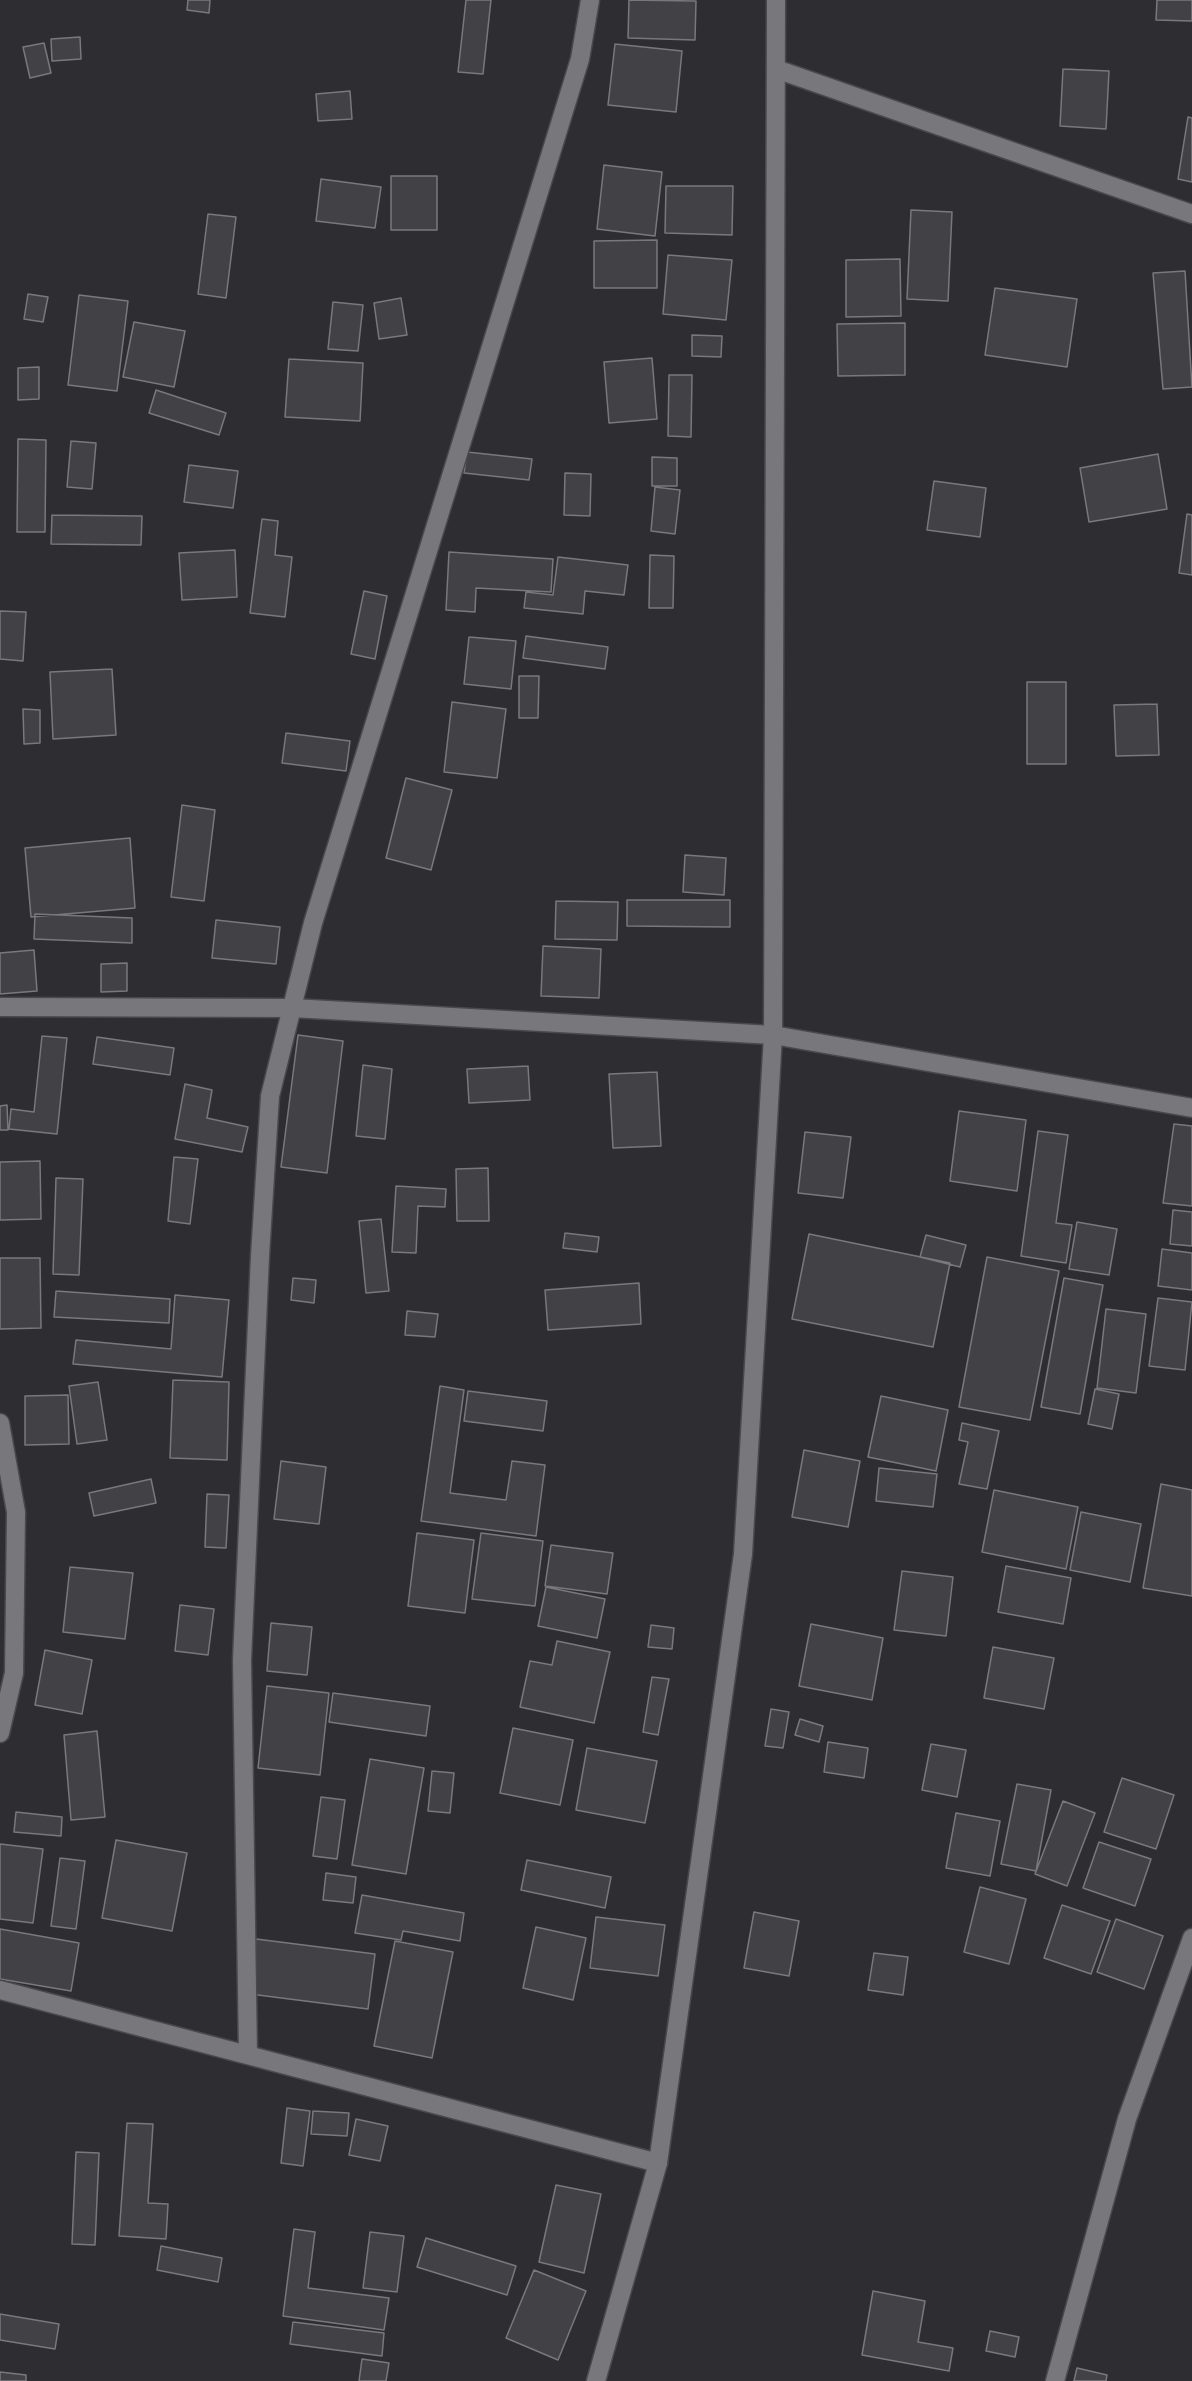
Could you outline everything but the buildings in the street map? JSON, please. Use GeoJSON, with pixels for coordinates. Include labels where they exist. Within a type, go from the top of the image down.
{"type":"FeatureCollection","features":[{"type":"Feature","properties":{"kind":"street"},"geometry":{"type":"LineString","coordinates":[[248,2055],[243,1648],[260,1256],[270,1096],[313,923],[580,59],[590,0]]}},
{"type":"Feature","properties":{"kind":"street"},"geometry":{"type":"LineString","coordinates":[[596,2381],[658,2163],[743,1554],[772,1035],[776,0]]}},
{"type":"Feature","properties":{"kind":"street"},"geometry":{"type":"LineString","coordinates":[[776,69],[1192,214]]}},
{"type":"Feature","properties":{"kind":"street"},"geometry":{"type":"LineString","coordinates":[[0,1007],[292,1008],[772,1035],[1192,1108]]}},
{"type":"Feature","properties":{"kind":"street"},"geometry":{"type":"LineString","coordinates":[[0,1423],[16,1512],[14,1674],[0,1733]]}},
{"type":"Feature","properties":{"kind":"street"},"geometry":{"type":"LineString","coordinates":[[1055,2381],[1127,2119],[1192,1938]]}},
{"type":"Feature","properties":{"kind":"street"},"geometry":{"type":"LineString","coordinates":[[0,1990],[658,2163]]}}]}
